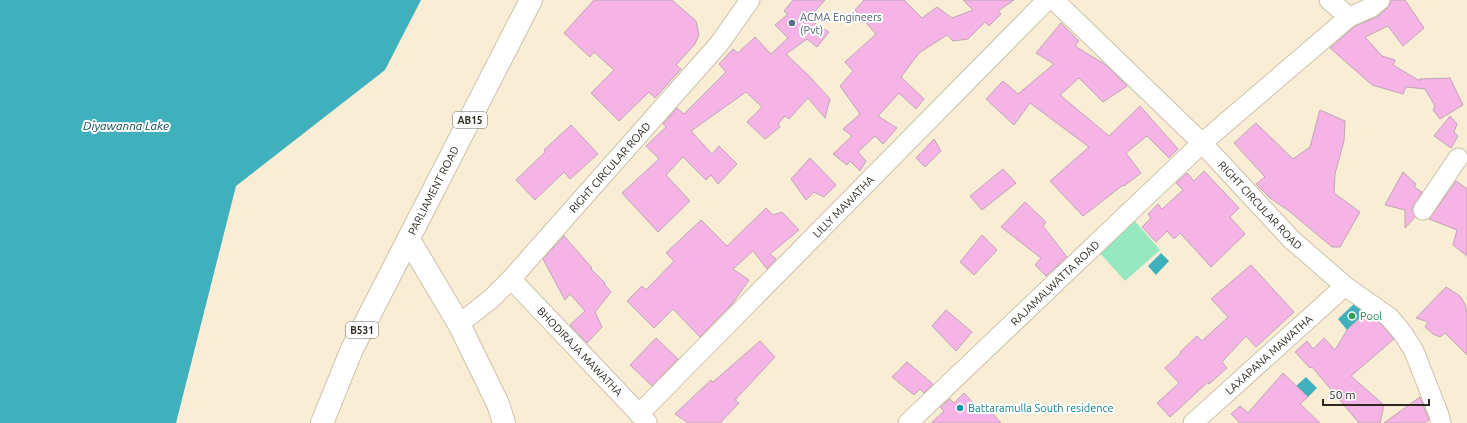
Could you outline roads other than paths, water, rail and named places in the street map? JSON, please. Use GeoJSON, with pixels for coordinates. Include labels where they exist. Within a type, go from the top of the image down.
{"type":"FeatureCollection","features":[{"type":"Feature","properties":{"kind":"main road","name":"PARLIAMENT ROAD"},"geometry":{"type":"LineString","coordinates":[[504,423],[498,404],[459,324],[409,240],[531,0]]}},
{"type":"Feature","properties":{"kind":"main road","name":"B531"},"geometry":{"type":"LineString","coordinates":[[322,423],[352,349],[409,240]]}},
{"type":"Feature","properties":{"kind":"street","name":"RIGHT CIRCULAR ROAD"},"geometry":{"type":"LineString","coordinates":[[459,324],[491,299],[511,279],[719,44],[750,0]]}},
{"type":"Feature","properties":{"kind":"street","name":"LILLY MAWATHA"},"geometry":{"type":"LineString","coordinates":[[644,419],[1047,0]]}},
{"type":"Feature","properties":{"kind":"street","name":"RIGHT CIRCULAR ROAD"},"geometry":{"type":"LineString","coordinates":[[1054,0],[1202,143],[1292,240],[1345,286],[1389,317],[1402,332],[1414,351],[1439,415],[1440,423]]}},
{"type":"Feature","properties":{"kind":"street"},"geometry":{"type":"LineString","coordinates":[[1329,0],[1349,17]]}},
{"type":"Feature","properties":{"kind":"street","name":"RAJAMALWATTA ROAD"},"geometry":{"type":"LineString","coordinates":[[908,423],[1202,143],[1349,17],[1370,8],[1380,0]]}},
{"type":"Feature","properties":{"kind":"street"},"geometry":{"type":"LineString","coordinates":[[1423,210],[1459,159]]}},
{"type":"Feature","properties":{"kind":"street","name":"BHODIRAJA MAWATHA"},"geometry":{"type":"LineString","coordinates":[[511,279],[644,419]]}},
{"type":"Feature","properties":{"kind":"street","name":"LAXAPANA MAWATHA"},"geometry":{"type":"LineString","coordinates":[[1193,423],[1345,286]]}},
{"type":"Feature","properties":{"kind":"water","name":"Diyawanna Lake"},"geometry":{"type":"Polygon","coordinates":[[[0,0],[421,0],[385,70],[236,186],[176,423],[0,423],[0,0]]]}},
{"type":"Feature","properties":{"kind":"water"},"geometry":{"type":"Polygon","coordinates":[[[1161,253],[1169,261],[1156,275],[1148,266],[1161,253]]]}},
{"type":"Feature","properties":{"kind":"water","name":"Pool"},"geometry":{"type":"Polygon","coordinates":[[[1356,302],[1365,313],[1347,330],[1338,319],[1356,302]]]}},
{"type":"Feature","properties":{"kind":"water"},"geometry":{"type":"Polygon","coordinates":[[[1306,377],[1317,388],[1308,397],[1296,386],[1306,377]]]}},
{"type":"Feature","properties":{"kind":"place","name":"ACMA Engineers (Pvt)"},"geometry":{"type":"Point","coordinates":[792,23]}},
{"type":"Feature","properties":{"kind":"place","name":"Pool"},"geometry":{"type":"Point","coordinates":[1352,316]}},
{"type":"Feature","properties":{"kind":"place","name":"Battaramulla South residence"},"geometry":{"type":"Point","coordinates":[960,408]}}]}
